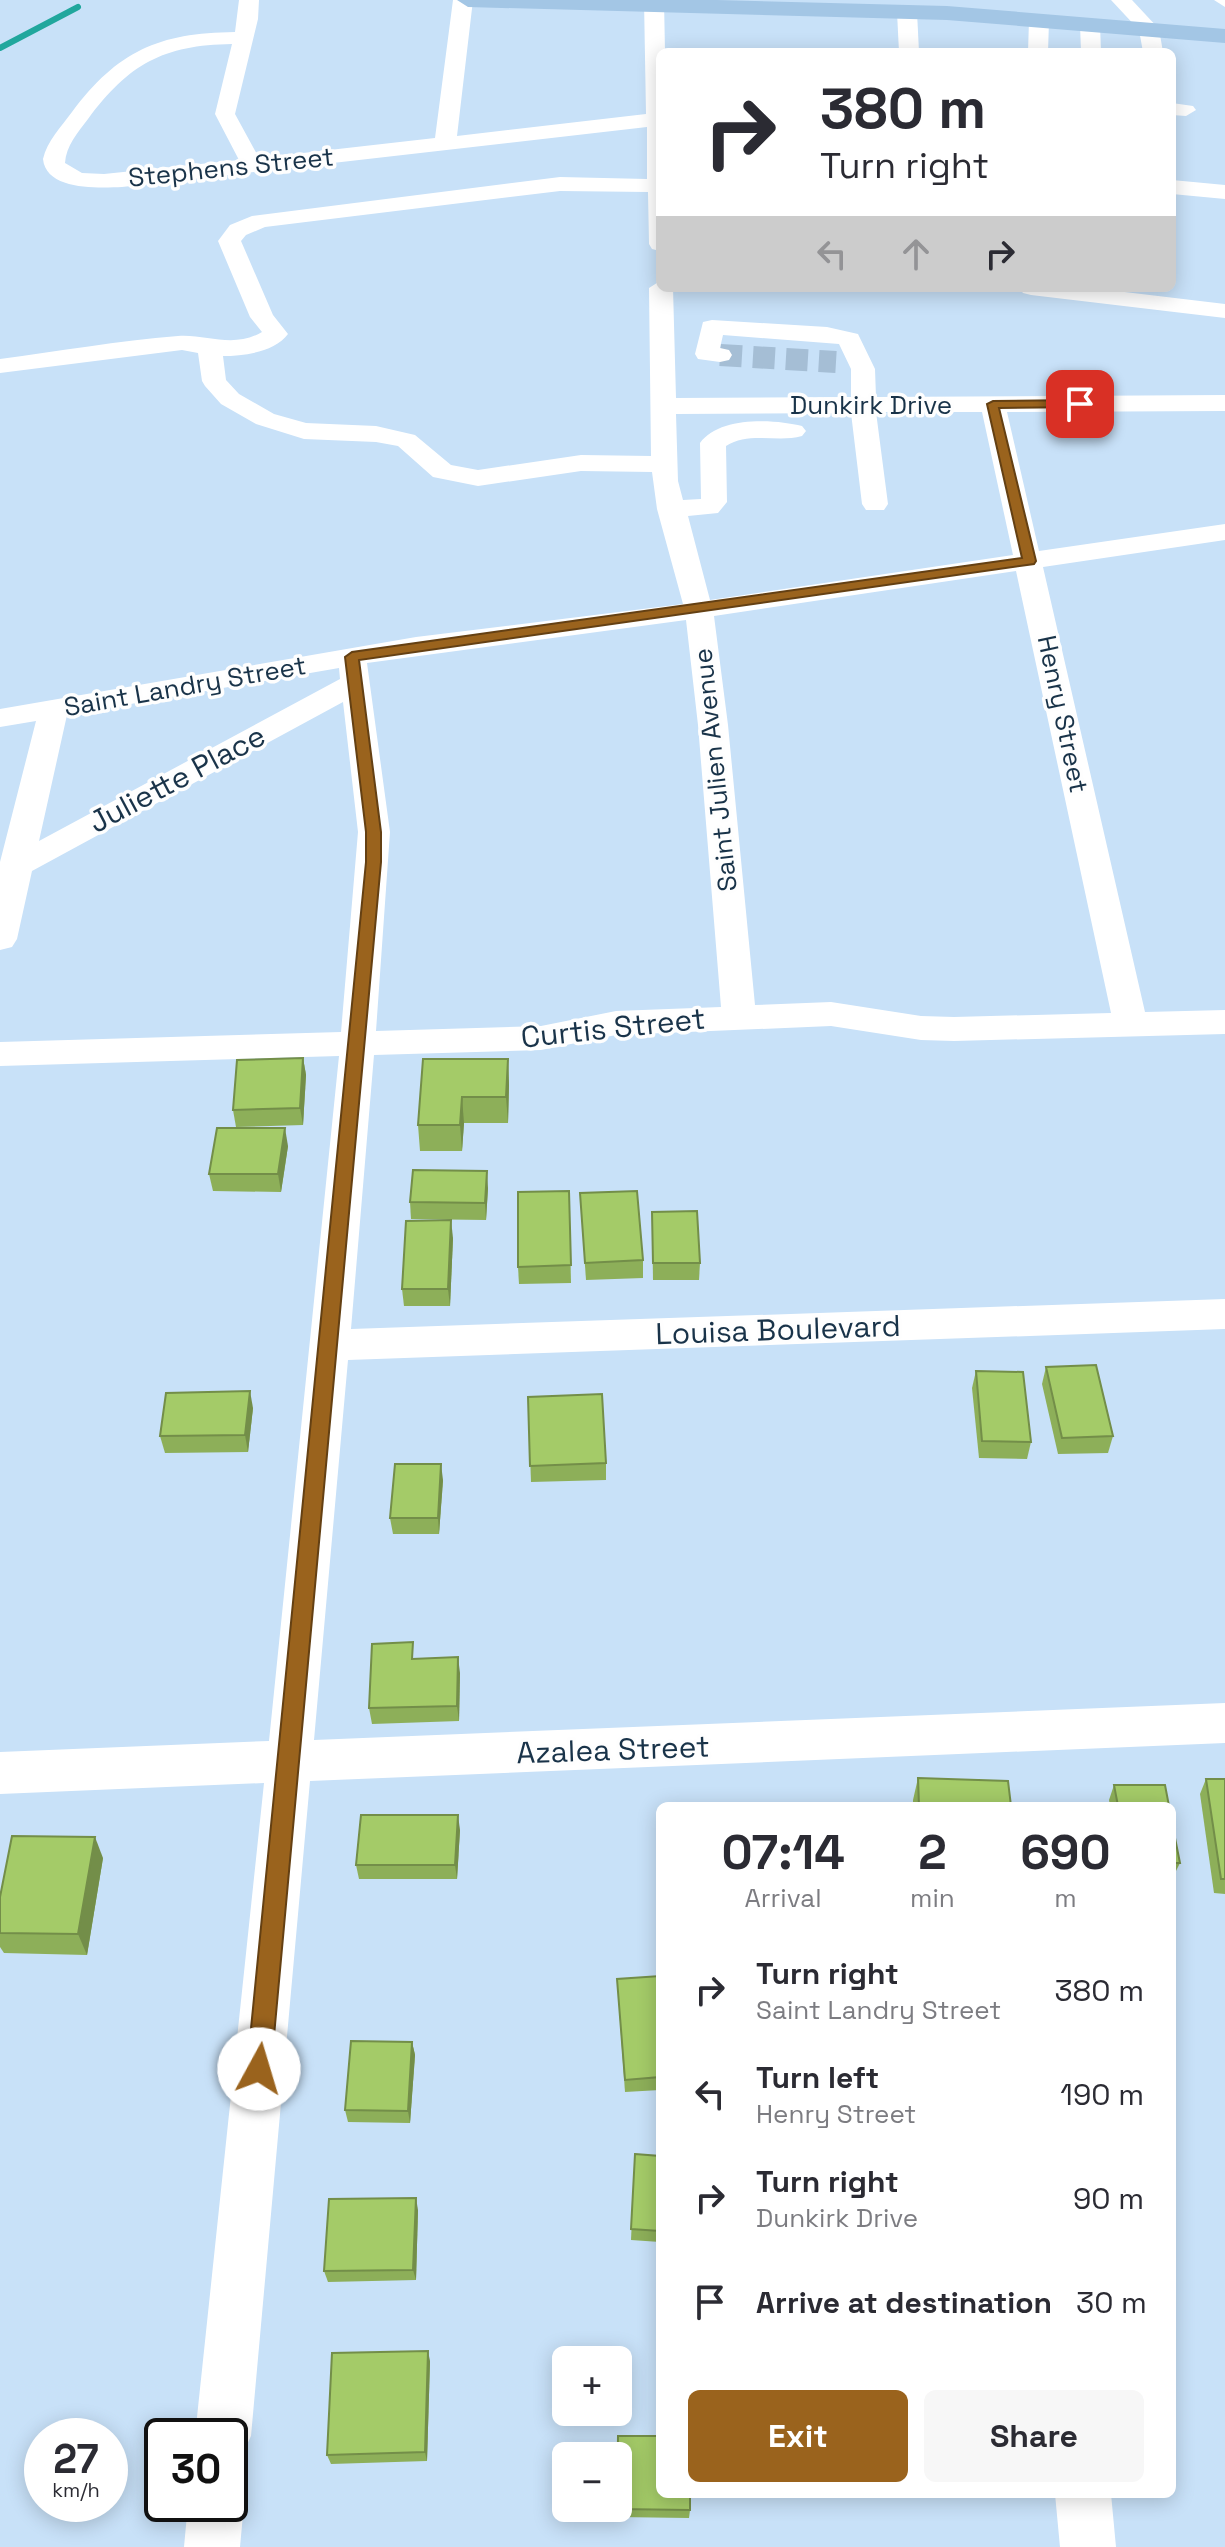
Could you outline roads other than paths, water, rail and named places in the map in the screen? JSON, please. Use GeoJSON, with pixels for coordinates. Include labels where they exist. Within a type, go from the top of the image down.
{"type":"FeatureCollection","features":[{"type":"Feature","properties":{"kind":"main road"},"geometry":{"type":"LineString","coordinates":[[465,0],[876,5],[907,12],[942,7],[1039,20],[1225,36]]}},
{"type":"Feature","properties":{"kind":"street"},"geometry":{"type":"LineString","coordinates":[[249,0],[248,19],[225,114],[253,165]]}},
{"type":"Feature","properties":{"kind":"street"},"geometry":{"type":"LineString","coordinates":[[445,143],[465,0]]}},
{"type":"Feature","properties":{"kind":"street"},"geometry":{"type":"LineString","coordinates":[[1121,0],[1149,29],[1152,48]]}},
{"type":"Feature","properties":{"kind":"street"},"geometry":{"type":"LineString","coordinates":[[654,2],[656,52]]}},
{"type":"Feature","properties":{"kind":"street"},"geometry":{"type":"LineString","coordinates":[[907,12],[909,48]]}},
{"type":"Feature","properties":{"kind":"street"},"geometry":{"type":"LineString","coordinates":[[1038,48],[1039,20]]}},
{"type":"Feature","properties":{"kind":"street"},"geometry":{"type":"LineString","coordinates":[[1090,24],[1091,48]]}},
{"type":"Feature","properties":{"kind":"street"},"geometry":{"type":"LineString","coordinates":[[1119,26],[1125,48]]}},
{"type":"Feature","properties":{"kind":"street","name":"Stephens Street"},"geometry":{"type":"LineString","coordinates":[[242,38],[181,40],[136,58],[103,84],[55,151],[52,161],[66,175],[97,181],[445,143],[656,127]]}},
{"type":"Feature","properties":{"kind":"street"},"geometry":{"type":"LineString","coordinates":[[0,366],[182,343],[210,349],[258,346],[276,334],[262,317],[229,241],[238,230],[260,221],[560,184],[656,186]]}},
{"type":"Feature","properties":{"kind":"street"},"geometry":{"type":"LineString","coordinates":[[1176,187],[1225,192]]}},
{"type":"Feature","properties":{"kind":"street","name":"Saint Julien Avenue"},"geometry":{"type":"LineString","coordinates":[[661,292],[664,464],[670,509],[699,610],[713,725],[739,1017]]}},
{"type":"Feature","properties":{"kind":"street"},"geometry":{"type":"LineString","coordinates":[[1065,292],[1225,311]]}},
{"type":"Feature","properties":{"kind":"street"},"geometry":{"type":"LineString","coordinates":[[662,324],[827,334],[849,339],[848,363],[863,417],[875,504]]}},
{"type":"Feature","properties":{"kind":"street"},"geometry":{"type":"LineString","coordinates":[[712,327],[707,354],[720,355]]}},
{"type":"Feature","properties":{"kind":"street"},"geometry":{"type":"LineString","coordinates":[[210,349],[214,381],[230,399],[265,419],[304,431],[376,434],[406,440],[442,471],[478,478],[581,463],[664,464]]}},
{"type":"Feature","properties":{"kind":"street","name":"Dunkirk Drive"},"geometry":{"type":"LineString","coordinates":[[662,406],[863,417],[993,404],[1225,403]]}},
{"type":"Feature","properties":{"kind":"street","name":"Henry Street"},"geometry":{"type":"LineString","coordinates":[[993,404],[1131,1025]]}},
{"type":"Feature","properties":{"kind":"street"},"geometry":{"type":"LineString","coordinates":[[670,509],[709,507],[714,502],[713,443],[720,437],[863,417]]}},
{"type":"Feature","properties":{"kind":"street","name":"Saint Landry Street"},"geometry":{"type":"LineString","coordinates":[[0,718],[353,670],[699,610],[1225,532]]}},
{"type":"Feature","properties":{"kind":"street"},"geometry":{"type":"LineString","coordinates":[[225,2418],[359,1044],[374,832],[353,670]]}},
{"type":"Feature","properties":{"kind":"street","name":"Juliette Place"},"geometry":{"type":"LineString","coordinates":[[10,870],[353,670]]}},
{"type":"Feature","properties":{"kind":"street"},"geometry":{"type":"LineString","coordinates":[[0,939],[10,870],[54,709]]}},
{"type":"Feature","properties":{"kind":"street","name":"Curtis Street"},"geometry":{"type":"LineString","coordinates":[[0,1054],[541,1038],[616,1023],[831,1014],[921,1028],[954,1029],[1225,1022]]}},
{"type":"Feature","properties":{"kind":"street","name":"Louisa Boulevard"},"geometry":{"type":"LineString","coordinates":[[330,1345],[1225,1314]]}},
{"type":"Feature","properties":{"kind":"street","name":"Azalea Street"},"geometry":{"type":"LineString","coordinates":[[0,1773],[290,1764],[1225,1723]]}},
{"type":"Feature","properties":{"kind":"street"},"geometry":{"type":"LineString","coordinates":[[1083,2498],[1088,2547]]}},
{"type":"Feature","properties":{"kind":"street"},"geometry":{"type":"LineString","coordinates":[[212,2547],[214,2522]]}},
{"type":"Feature","properties":{"kind":"waterway"},"geometry":{"type":"LineString","coordinates":[[0,48],[78,7]]}},
{"type":"Feature","properties":{"kind":"tunnel"},"geometry":{"type":"LineString","coordinates":[[720,355],[836,362]]}}]}
